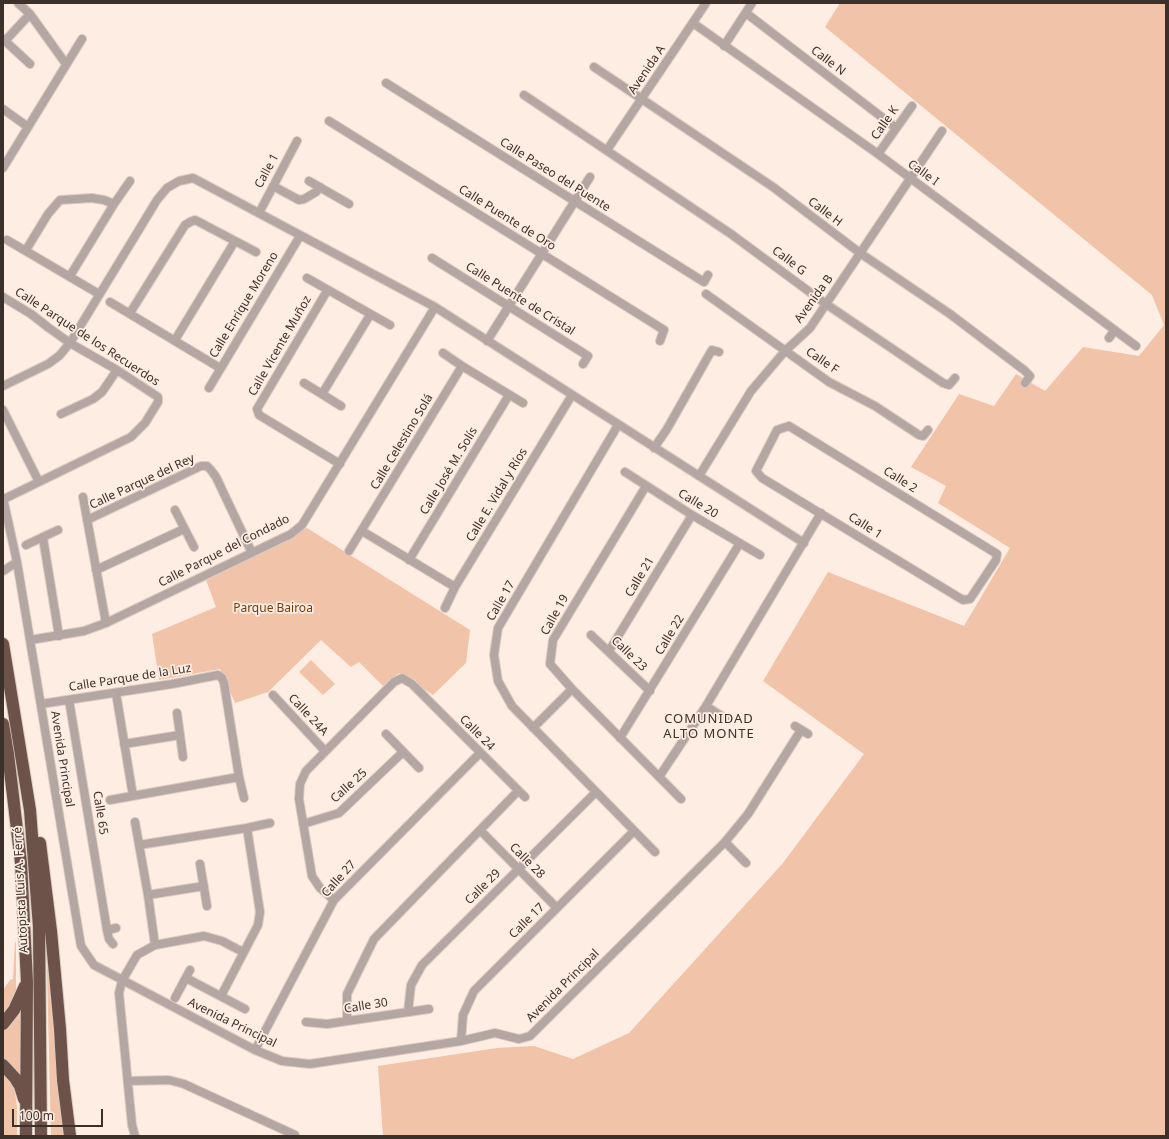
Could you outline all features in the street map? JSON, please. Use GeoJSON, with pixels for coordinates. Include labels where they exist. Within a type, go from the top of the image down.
{"type":"FeatureCollection","features":[{"type":"Feature","properties":{"kind":"highway","name":"Autopista Luis A. Ferré"},"geometry":{"type":"LineString","coordinates":[[3,644],[30,810],[38,927],[41,1136]]}},
{"type":"Feature","properties":{"kind":"highway","name":"Autopista Luis A. Ferré"},"geometry":{"type":"LineString","coordinates":[[3,724],[21,863],[27,982],[26,1136]]}},
{"type":"Feature","properties":{"kind":"highway"},"geometry":{"type":"LineString","coordinates":[[30,810],[39,837],[51,931],[63,1080],[70,1136]]}},
{"type":"Feature","properties":{"kind":"highway"},"geometry":{"type":"LineString","coordinates":[[3,1024],[14,1010],[27,982]]}},
{"type":"Feature","properties":{"kind":"highway"},"geometry":{"type":"LineString","coordinates":[[3,1065],[20,1086],[27,1108]]}},
{"type":"Feature","properties":{"kind":"street"},"geometry":{"type":"LineString","coordinates":[[18,3],[30,14],[66,64]]}},
{"type":"Feature","properties":{"kind":"street","name":"Avenida A"},"geometry":{"type":"LineString","coordinates":[[607,150],[706,3]]}},
{"type":"Feature","properties":{"kind":"street"},"geometry":{"type":"LineString","coordinates":[[724,46],[752,3]]}},
{"type":"Feature","properties":{"kind":"street","name":"Calle N"},"geometry":{"type":"LineString","coordinates":[[746,13],[896,128]]}},
{"type":"Feature","properties":{"kind":"street"},"geometry":{"type":"LineString","coordinates":[[30,14],[4,40],[30,64]]}},
{"type":"Feature","properties":{"kind":"street","name":"Calle I"},"geometry":{"type":"LineString","coordinates":[[693,24],[878,154],[1136,346]]}},
{"type":"Feature","properties":{"kind":"street"},"geometry":{"type":"LineString","coordinates":[[3,168],[82,39]]}},
{"type":"Feature","properties":{"kind":"street","name":"Calle H"},"geometry":{"type":"LineString","coordinates":[[594,68],[773,187],[860,253],[950,314],[1024,370],[1030,376],[1025,383]]}},
{"type":"Feature","properties":{"kind":"street","name":"Calle Paseo del Puente"},"geometry":{"type":"LineString","coordinates":[[386,83],[704,282],[708,275]]}},
{"type":"Feature","properties":{"kind":"street","name":"Calle G"},"geometry":{"type":"LineString","coordinates":[[524,95],[731,234],[826,304],[943,383],[949,385],[955,378]]}},
{"type":"Feature","properties":{"kind":"street","name":"Calle K"},"geometry":{"type":"LineString","coordinates":[[878,154],[912,106]]}},
{"type":"Feature","properties":{"kind":"street"},"geometry":{"type":"LineString","coordinates":[[3,109],[28,127]]}},
{"type":"Feature","properties":{"kind":"street","name":"Calle Puente de Oro"},"geometry":{"type":"LineString","coordinates":[[329,121],[664,330],[660,341]]}},
{"type":"Feature","properties":{"kind":"street","name":"Avenida B"},"geometry":{"type":"LineString","coordinates":[[699,476],[751,391],[785,351],[810,328],[942,131]]}},
{"type":"Feature","properties":{"kind":"street","name":"Calle 1"},"geometry":{"type":"LineString","coordinates":[[259,213],[297,141]]}},
{"type":"Feature","properties":{"kind":"street"},"geometry":{"type":"LineString","coordinates":[[487,341],[590,177]]}},
{"type":"Feature","properties":{"kind":"street"},"geometry":{"type":"LineString","coordinates":[[3,386],[48,364],[59,356],[70,343],[157,200],[167,188],[179,180],[192,178],[435,307],[804,543]]}},
{"type":"Feature","properties":{"kind":"street"},"geometry":{"type":"LineString","coordinates":[[70,276],[114,204],[130,181]]}},
{"type":"Feature","properties":{"kind":"street"},"geometry":{"type":"LineString","coordinates":[[309,181],[349,204]]}},
{"type":"Feature","properties":{"kind":"street"},"geometry":{"type":"LineString","coordinates":[[273,186],[299,200],[304,199],[316,192],[320,187]]}},
{"type":"Feature","properties":{"kind":"street"},"geometry":{"type":"LineString","coordinates":[[26,250],[48,214],[60,200],[92,198],[104,200],[114,204]]}},
{"type":"Feature","properties":{"kind":"street"},"geometry":{"type":"LineString","coordinates":[[130,313],[186,225],[196,220],[256,252]]}},
{"type":"Feature","properties":{"kind":"street","name":"Calle Enrique Moreno"},"geometry":{"type":"LineString","coordinates":[[209,388],[300,236]]}},
{"type":"Feature","properties":{"kind":"street"},"geometry":{"type":"LineString","coordinates":[[7,240],[99,294]]}},
{"type":"Feature","properties":{"kind":"street"},"geometry":{"type":"LineString","coordinates":[[175,340],[235,241]]}},
{"type":"Feature","properties":{"kind":"street","name":"Calle Puente de Cristal"},"geometry":{"type":"LineString","coordinates":[[432,258],[588,356],[583,364]]}},
{"type":"Feature","properties":{"kind":"street"},"geometry":{"type":"LineString","coordinates":[[307,278],[390,325]]}},
{"type":"Feature","properties":{"kind":"street","name":"Calle Vicente Muñoz"},"geometry":{"type":"LineString","coordinates":[[327,290],[257,409],[259,415],[340,464]]}},
{"type":"Feature","properties":{"kind":"street","name":"Calle F"},"geometry":{"type":"LineString","coordinates":[[706,294],[829,382],[875,406],[919,435],[923,436],[928,430]]}},
{"type":"Feature","properties":{"kind":"street","name":"Calle Parque de los Recuerdos"},"geometry":{"type":"LineString","coordinates":[[3,296],[31,314],[70,343],[117,370],[158,397],[158,402],[145,423],[131,437],[38,482]]}},
{"type":"Feature","properties":{"kind":"street"},"geometry":{"type":"LineString","coordinates":[[110,302],[220,368]]}},
{"type":"Feature","properties":{"kind":"street","name":"Calle Parque del Condado"},"geometry":{"type":"LineString","coordinates":[[30,640],[84,631],[106,624],[291,534],[302,525],[435,307]]}},
{"type":"Feature","properties":{"kind":"street"},"geometry":{"type":"LineString","coordinates":[[322,394],[370,315]]}},
{"type":"Feature","properties":{"kind":"street"},"geometry":{"type":"LineString","coordinates":[[1109,338],[1115,330]]}},
{"type":"Feature","properties":{"kind":"street"},"geometry":{"type":"LineString","coordinates":[[654,448],[667,429],[708,355],[712,350],[719,352]]}},
{"type":"Feature","properties":{"kind":"street"},"geometry":{"type":"LineString","coordinates":[[443,353],[523,403]]}},
{"type":"Feature","properties":{"kind":"street","name":"Calle Celestino Solá"},"geometry":{"type":"LineString","coordinates":[[349,551],[462,366]]}},
{"type":"Feature","properties":{"kind":"street"},"geometry":{"type":"LineString","coordinates":[[61,414],[93,399],[102,392],[117,370]]}},
{"type":"Feature","properties":{"kind":"street"},"geometry":{"type":"LineString","coordinates":[[304,383],[341,406]]}},
{"type":"Feature","properties":{"kind":"street","name":"Calle José M. Solís"},"geometry":{"type":"LineString","coordinates":[[408,560],[509,395]]}},
{"type":"Feature","properties":{"kind":"street","name":"Calle E. Vidal y Ríos"},"geometry":{"type":"LineString","coordinates":[[445,608],[455,587],[572,395]]}},
{"type":"Feature","properties":{"kind":"street"},"geometry":{"type":"LineString","coordinates":[[3,410],[38,482],[3,498]]}},
{"type":"Feature","properties":{"kind":"street","name":"Calle 17"},"geometry":{"type":"LineString","coordinates":[[618,425],[498,628],[494,656],[498,681],[512,706],[655,852]]}},
{"type":"Feature","properties":{"kind":"street","name":"Calle 2"},"geometry":{"type":"LineString","coordinates":[[756,471],[777,430],[789,426],[997,554],[996,560],[970,599],[963,600]]}},
{"type":"Feature","properties":{"kind":"street","name":"Calle Parque del Rey"},"geometry":{"type":"LineString","coordinates":[[87,520],[201,466],[207,466],[216,477],[252,553]]}},
{"type":"Feature","properties":{"kind":"street","name":"Calle 1"},"geometry":{"type":"LineString","coordinates":[[756,471],[762,478],[963,600]]}},
{"type":"Feature","properties":{"kind":"street","name":"Calle 20"},"geometry":{"type":"LineString","coordinates":[[625,472],[692,515],[760,555]]}},
{"type":"Feature","properties":{"kind":"street","name":"Calle 19"},"geometry":{"type":"LineString","coordinates":[[646,486],[553,640],[550,664],[572,689],[681,798]]}},
{"type":"Feature","properties":{"kind":"street"},"geometry":{"type":"LineString","coordinates":[[83,497],[106,624]]}},
{"type":"Feature","properties":{"kind":"street","name":"Avenida Principal"},"geometry":{"type":"LineString","coordinates":[[3,498],[17,562],[81,946],[94,965],[255,1050],[282,1061],[310,1064],[462,1041],[495,1033],[519,1039],[530,1036],[725,842],[748,814],[801,730]]}},
{"type":"Feature","properties":{"kind":"street"},"geometry":{"type":"LineString","coordinates":[[175,510],[194,547]]}},
{"type":"Feature","properties":{"kind":"street"},"geometry":{"type":"LineString","coordinates":[[659,777],[706,706],[804,543],[820,512]]}},
{"type":"Feature","properties":{"kind":"street","name":"Calle 21"},"geometry":{"type":"LineString","coordinates":[[609,651],[692,515]]}},
{"type":"Feature","properties":{"kind":"street"},"geometry":{"type":"LineString","coordinates":[[96,570],[184,529]]}},
{"type":"Feature","properties":{"kind":"street"},"geometry":{"type":"LineString","coordinates":[[26,545],[58,530]]}},
{"type":"Feature","properties":{"kind":"street"},"geometry":{"type":"LineString","coordinates":[[362,531],[455,587]]}},
{"type":"Feature","properties":{"kind":"street"},"geometry":{"type":"LineString","coordinates":[[43,538],[59,636]]}},
{"type":"Feature","properties":{"kind":"street","name":"Calle 22"},"geometry":{"type":"LineString","coordinates":[[620,738],[740,543]]}},
{"type":"Feature","properties":{"kind":"street"},"geometry":{"type":"LineString","coordinates":[[3,571],[17,562]]}},
{"type":"Feature","properties":{"kind":"street","name":"Calle 23"},"geometry":{"type":"LineString","coordinates":[[592,635],[650,691]]}},
{"type":"Feature","properties":{"kind":"street","name":"Calle Parque de la Luz"},"geometry":{"type":"LineString","coordinates":[[41,704],[116,693],[218,675],[222,678],[224,683],[239,777]]}},
{"type":"Feature","properties":{"kind":"street","name":"Calle 24"},"geometry":{"type":"LineString","coordinates":[[334,900],[320,888],[312,876],[299,799],[300,784],[306,771],[394,682],[402,678],[412,684],[518,791],[526,797]]}},
{"type":"Feature","properties":{"kind":"street"},"geometry":{"type":"LineString","coordinates":[[533,728],[572,689]]}},
{"type":"Feature","properties":{"kind":"street"},"geometry":{"type":"LineString","coordinates":[[116,693],[133,796]]}},
{"type":"Feature","properties":{"kind":"street","name":"Calle 24A"},"geometry":{"type":"LineString","coordinates":[[273,695],[325,751]]}},
{"type":"Feature","properties":{"kind":"street","name":"Calle 65"},"geometry":{"type":"LineString","coordinates":[[69,700],[107,930],[109,938],[113,944]]}},
{"type":"Feature","properties":{"kind":"street"},"geometry":{"type":"LineString","coordinates":[[706,706],[726,719]]}},
{"type":"Feature","properties":{"kind":"street"},"geometry":{"type":"LineString","coordinates":[[177,713],[184,757]]}},
{"type":"Feature","properties":{"kind":"street"},"geometry":{"type":"LineString","coordinates":[[386,734],[419,768]]}},
{"type":"Feature","properties":{"kind":"street"},"geometry":{"type":"LineString","coordinates":[[124,744],[180,735]]}},
{"type":"Feature","properties":{"kind":"street","name":"Calle 25"},"geometry":{"type":"LineString","coordinates":[[303,824],[339,813],[403,752]]}},
{"type":"Feature","properties":{"kind":"street","name":"Calle 27"},"geometry":{"type":"LineString","coordinates":[[255,1050],[334,900],[480,752]]}},
{"type":"Feature","properties":{"kind":"street"},"geometry":{"type":"LineString","coordinates":[[110,800],[239,777],[244,798]]}},
{"type":"Feature","properties":{"kind":"street"},"geometry":{"type":"LineString","coordinates":[[347,1021],[347,994],[374,939],[518,791]]}},
{"type":"Feature","properties":{"kind":"street","name":"Calle 29"},"geometry":{"type":"LineString","coordinates":[[408,1012],[411,985],[422,965],[596,792]]}},
{"type":"Feature","properties":{"kind":"street"},"geometry":{"type":"LineString","coordinates":[[135,822],[155,945]]}},
{"type":"Feature","properties":{"kind":"street"},"geometry":{"type":"LineString","coordinates":[[139,846],[270,823]]}},
{"type":"Feature","properties":{"kind":"street"},"geometry":{"type":"LineString","coordinates":[[221,996],[258,925],[260,912],[248,828]]}},
{"type":"Feature","properties":{"kind":"street","name":"Calle 28"},"geometry":{"type":"LineString","coordinates":[[480,830],[557,908]]}},
{"type":"Feature","properties":{"kind":"street","name":"Calle 17"},"geometry":{"type":"LineString","coordinates":[[462,1041],[463,1015],[474,991],[634,831]]}},
{"type":"Feature","properties":{"kind":"street"},"geometry":{"type":"LineString","coordinates":[[725,842],[746,863]]}},
{"type":"Feature","properties":{"kind":"street"},"geometry":{"type":"LineString","coordinates":[[200,864],[207,906]]}},
{"type":"Feature","properties":{"kind":"street"},"geometry":{"type":"LineString","coordinates":[[148,895],[204,886]]}},
{"type":"Feature","properties":{"kind":"street"},"geometry":{"type":"LineString","coordinates":[[107,930],[116,928]]}},
{"type":"Feature","properties":{"kind":"street"},"geometry":{"type":"LineString","coordinates":[[135,1136],[132,1125],[119,993],[122,981],[137,955],[155,945],[204,936],[222,941],[243,952]]}},
{"type":"Feature","properties":{"kind":"street"},"geometry":{"type":"LineString","coordinates":[[175,998],[190,970]]}},
{"type":"Feature","properties":{"kind":"street"},"geometry":{"type":"LineString","coordinates":[[186,978],[246,1009]]}},
{"type":"Feature","properties":{"kind":"street","name":"Calle 30"},"geometry":{"type":"LineString","coordinates":[[306,1022],[327,1024],[428,1009]]}},
{"type":"Feature","properties":{"kind":"street"},"geometry":{"type":"LineString","coordinates":[[128,1081],[169,1080],[184,1084],[295,1136]]}},
{"type":"Feature","properties":{"kind":"green space"},"geometry":{"type":"Polygon","coordinates":[[[840,3],[1166,3],[1166,1136],[383,1136],[378,1066],[497,1048],[534,1046],[573,1059],[629,1033],[783,863],[864,754],[763,681],[828,572],[964,626],[1010,548],[938,503],[946,486],[911,467],[959,394],[994,406],[1016,374],[1045,391],[1083,347],[1139,356],[1164,325],[1152,295],[825,27],[840,3]]]}},
{"type":"Feature","properties":{"kind":"green space","name":"Parque Bairoa"},"geometry":{"type":"Polygon","coordinates":[[[307,528],[470,630],[466,663],[433,695],[399,673],[383,686],[359,662],[351,667],[321,640],[268,692],[235,703],[220,669],[159,680],[152,634],[216,607],[206,580],[307,528]]]}},
{"type":"Feature","properties":{"kind":"green space"},"geometry":{"type":"Polygon","coordinates":[[[311,660],[335,684],[323,695],[299,672],[311,660]]]}},
{"type":"Feature","properties":{"kind":"green space"},"geometry":{"type":"Polygon","coordinates":[[[15,942],[16,994],[13,1002],[3,1017],[3,990],[10,980],[13,979],[15,942]]]}},
{"type":"Feature","properties":{"kind":"green space"},"geometry":{"type":"Polygon","coordinates":[[[52,968],[65,1136],[51,1136],[47,969],[52,968]]]}},
{"type":"Feature","properties":{"kind":"green space"},"geometry":{"type":"Polygon","coordinates":[[[17,1015],[20,1015],[21,1074],[18,1075],[3,1063],[3,1031],[17,1015]]]}},
{"type":"Feature","properties":{"kind":"green space"},"geometry":{"type":"Polygon","coordinates":[[[3,1070],[14,1085],[17,1107],[17,1136],[3,1136],[3,1070]]]}},
{"type":"Feature","properties":{"kind":"district","name":"COMUNIDAD ALTO MONTE"},"geometry":{"type":"Point","coordinates":[709,726]}}]}
